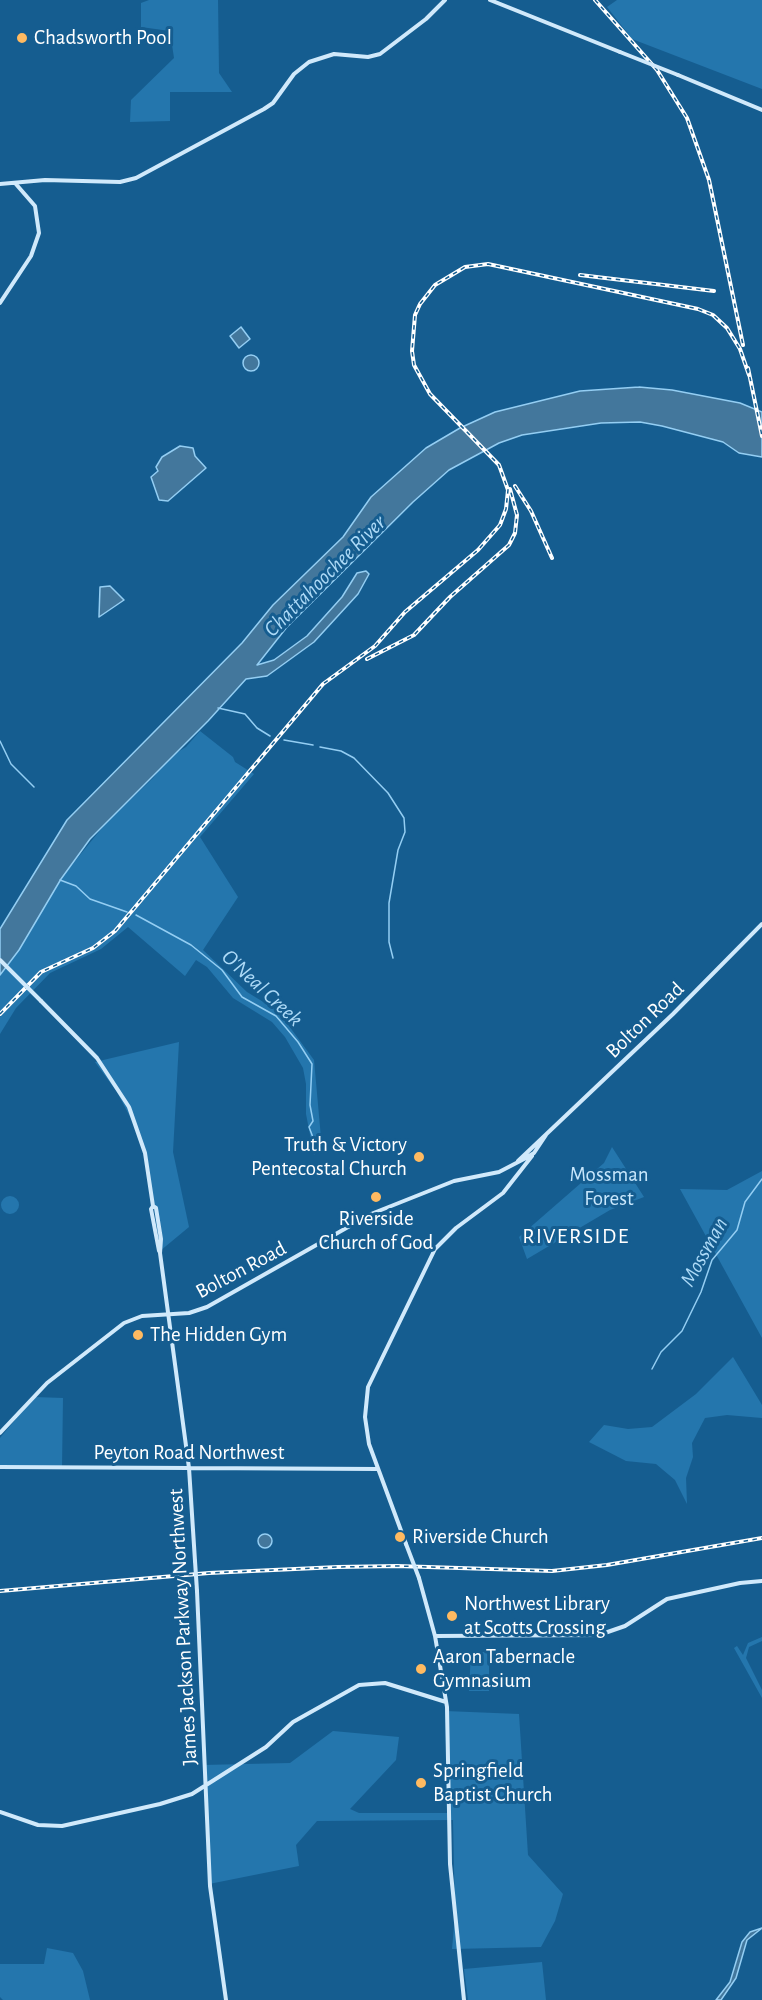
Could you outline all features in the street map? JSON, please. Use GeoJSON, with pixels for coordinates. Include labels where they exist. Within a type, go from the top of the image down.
{"type":"FeatureCollection","features":[{"type":"Feature","properties":{"kind":"street"},"geometry":{"type":"LineString","coordinates":[[0,184],[45,180],[120,182],[136,178],[276,101],[294,74],[309,62],[334,54],[368,57],[380,54],[426,19],[445,0]]}},
{"type":"Feature","properties":{"kind":"street"},"geometry":{"type":"LineString","coordinates":[[490,0],[762,110]]}},
{"type":"Feature","properties":{"kind":"street"},"geometry":{"type":"LineString","coordinates":[[0,303],[31,256],[39,233],[35,206],[15,183]]}},
{"type":"Feature","properties":{"kind":"street","name":"Bolton Road"},"geometry":{"type":"LineString","coordinates":[[518,1161],[762,924]]}},
{"type":"Feature","properties":{"kind":"street","name":"James Jackson Parkway Northwest"},"geometry":{"type":"LineString","coordinates":[[0,960],[97,1058],[124,1096],[143,1144],[189,1468],[213,1918],[226,2000]]}},
{"type":"Feature","properties":{"kind":"street","name":"Bolton Road"},"geometry":{"type":"LineString","coordinates":[[0,1433],[34,1395],[108,1333],[135,1319],[189,1313],[207,1307],[371,1214],[454,1181],[499,1172],[534,1153],[546,1135]]}},
{"type":"Feature","properties":{"kind":"street"},"geometry":{"type":"LineString","coordinates":[[524,1167],[539,1141]]}},
{"type":"Feature","properties":{"kind":"street"},"geometry":{"type":"LineString","coordinates":[[464,2000],[450,1864],[446,1702],[435,1636],[419,1578],[369,1444],[365,1406],[368,1387],[382,1354],[435,1249],[456,1228],[503,1193],[534,1153]]}},
{"type":"Feature","properties":{"kind":"street","name":"Peyton Road Northwest"},"geometry":{"type":"LineString","coordinates":[[0,1467],[378,1469]]}},
{"type":"Feature","properties":{"kind":"street"},"geometry":{"type":"LineString","coordinates":[[435,1636],[599,1635],[626,1626],[667,1599],[735,1584],[762,1581]]}},
{"type":"Feature","properties":{"kind":"street"},"geometry":{"type":"LineString","coordinates":[[0,1812],[38,1825],[62,1826],[160,1804],[206,1787],[266,1747],[293,1722],[322,1708],[359,1685],[385,1683],[446,1702]]}},
{"type":"Feature","properties":{"kind":"green space"},"geometry":{"type":"Polygon","coordinates":[[[149,0],[218,0],[219,73],[232,92],[170,92],[170,121],[130,122],[131,100],[174,58],[170,31],[141,27],[141,3],[149,0]]]}},
{"type":"Feature","properties":{"kind":"green space"},"geometry":{"type":"Polygon","coordinates":[[[617,0],[762,0],[762,89],[632,39],[607,7],[617,0]]]}},
{"type":"Feature","properties":{"kind":"green space"},"geometry":{"type":"Polygon","coordinates":[[[200,731],[233,757],[235,762],[254,774],[200,837],[238,897],[203,950],[247,992],[278,1011],[314,1060],[321,1138],[314,1155],[306,1114],[306,1084],[303,1068],[285,1037],[272,1022],[233,998],[207,967],[196,960],[185,976],[128,927],[101,949],[50,973],[16,1008],[0,1034],[0,974],[27,938],[45,898],[106,823],[153,778],[168,758],[186,747],[200,731]]]}},
{"type":"Feature","properties":{"kind":"green space"},"geometry":{"type":"Polygon","coordinates":[[[179,1042],[173,1152],[189,1227],[160,1251],[147,1161],[139,1134],[117,1092],[95,1062],[179,1042]]]}},
{"type":"Feature","properties":{"kind":"green space","name":"Mossman Forest"},"geometry":{"type":"Polygon","coordinates":[[[612,1147],[644,1197],[610,1210],[527,1259],[519,1237],[604,1163],[612,1147]]]}},
{"type":"Feature","properties":{"kind":"green space"},"geometry":{"type":"Polygon","coordinates":[[[762,1171],[762,1338],[680,1189],[727,1190],[762,1171]]]}},
{"type":"Feature","properties":{"kind":"green space"},"geometry":{"type":"Polygon","coordinates":[[[6,1196],[14,1196],[19,1201],[17,1212],[6,1214],[1,1209],[1,1201],[6,1196]]]}},
{"type":"Feature","properties":{"kind":"green space"},"geometry":{"type":"Polygon","coordinates":[[[733,1357],[762,1405],[762,1418],[727,1415],[705,1418],[692,1443],[693,1457],[686,1478],[687,1504],[675,1480],[656,1464],[626,1461],[589,1442],[604,1425],[628,1429],[652,1427],[696,1394],[733,1357]]]}},
{"type":"Feature","properties":{"kind":"green space"},"geometry":{"type":"Polygon","coordinates":[[[34,1397],[63,1398],[62,1467],[0,1466],[0,1438],[34,1397]]]}},
{"type":"Feature","properties":{"kind":"green space"},"geometry":{"type":"Polygon","coordinates":[[[762,1637],[762,1641],[749,1647],[746,1658],[762,1690],[762,1698],[734,1648],[737,1646],[743,1655],[748,1643],[762,1637]]]}},
{"type":"Feature","properties":{"kind":"green space"},"geometry":{"type":"Polygon","coordinates":[[[471,1652],[489,1652],[489,1691],[469,1691],[471,1652]]]}},
{"type":"Feature","properties":{"kind":"green space"},"geometry":{"type":"Polygon","coordinates":[[[445,1711],[519,1714],[528,1855],[563,1894],[555,1921],[541,1947],[452,1949],[455,1916],[453,1820],[317,1821],[296,1845],[299,1866],[209,1884],[203,1765],[290,1763],[333,1731],[399,1737],[396,1760],[350,1809],[359,1813],[448,1813],[445,1711]]]}},
{"type":"Feature","properties":{"kind":"green space"},"geometry":{"type":"Polygon","coordinates":[[[47,1948],[73,1953],[83,1971],[90,2000],[3,2000],[0,1997],[0,1964],[44,1964],[47,1948]]]}},
{"type":"Feature","properties":{"kind":"green space"},"geometry":{"type":"Polygon","coordinates":[[[542,1962],[546,2000],[468,2000],[464,1969],[542,1962]]]}},
{"type":"Feature","properties":{"kind":"water"},"geometry":{"type":"Polygon","coordinates":[[[241,327],[250,339],[239,348],[230,336],[241,327]]]}},
{"type":"Feature","properties":{"kind":"water"},"geometry":{"type":"Polygon","coordinates":[[[251,355],[257,357],[259,363],[257,369],[251,371],[245,369],[243,363],[245,357],[251,355]]]}},
{"type":"Feature","properties":{"kind":"water","name":"Chattahoochee River"},"geometry":{"type":"Polygon","coordinates":[[[639,387],[672,390],[740,403],[762,412],[762,457],[739,453],[723,442],[662,426],[640,422],[601,423],[522,435],[499,443],[449,470],[413,502],[287,627],[257,665],[274,660],[307,636],[342,597],[357,573],[366,571],[369,574],[358,594],[314,642],[267,676],[246,679],[208,721],[90,839],[61,879],[19,950],[0,975],[0,929],[67,820],[242,643],[273,605],[343,537],[371,497],[426,448],[460,428],[495,412],[580,391],[639,387]]]}},
{"type":"Feature","properties":{"kind":"water"},"geometry":{"type":"Polygon","coordinates":[[[180,446],[193,448],[195,456],[206,468],[168,501],[159,500],[151,477],[158,471],[156,467],[162,457],[180,446]]]}},
{"type":"Feature","properties":{"kind":"water"},"geometry":{"type":"Polygon","coordinates":[[[110,586],[124,600],[99,617],[100,587],[110,586]]]}},
{"type":"Feature","properties":{"kind":"water"},"geometry":{"type":"Polygon","coordinates":[[[265,1534],[270,1536],[272,1541],[270,1546],[265,1548],[260,1546],[258,1541],[260,1536],[265,1534]]]}},
{"type":"Feature","properties":{"kind":"water"},"geometry":{"type":"Polygon","coordinates":[[[762,1928],[747,1940],[736,1978],[721,2000],[716,2000],[730,1982],[742,1942],[750,1932],[762,1928]]]}},
{"type":"Feature","properties":{"kind":"waterway"},"geometry":{"type":"LineString","coordinates":[[218,708],[245,714],[257,728],[270,736]]}},
{"type":"Feature","properties":{"kind":"waterway"},"geometry":{"type":"LineString","coordinates":[[284,740],[313,745]]}},
{"type":"Feature","properties":{"kind":"waterway"},"geometry":{"type":"LineString","coordinates":[[0,741],[11,764],[34,787]]}},
{"type":"Feature","properties":{"kind":"waterway"},"geometry":{"type":"LineString","coordinates":[[320,747],[341,751],[354,758],[388,793],[404,818],[405,832],[398,850],[389,903],[389,942],[393,958]]}},
{"type":"Feature","properties":{"kind":"waterway"},"geometry":{"type":"LineString","coordinates":[[60,880],[76,886],[90,899],[127,912]]}},
{"type":"Feature","properties":{"kind":"waterway","name":"O'Neal Creek"},"geometry":{"type":"LineString","coordinates":[[136,915],[191,945],[222,970],[242,997],[276,1016],[298,1042],[312,1064],[310,1105],[313,1121],[309,1127],[314,1140]]}},
{"type":"Feature","properties":{"kind":"waterway","name":"Mossman"},"geometry":{"type":"LineString","coordinates":[[652,1369],[661,1352],[682,1331],[701,1292],[712,1260],[737,1230],[745,1202],[762,1179]]}},
{"type":"Feature","properties":{"kind":"railway"},"geometry":{"type":"LineString","coordinates":[[595,0],[657,70],[687,118],[709,180],[743,345]]}},
{"type":"Feature","properties":{"kind":"railway"},"geometry":{"type":"LineString","coordinates":[[0,1014],[41,972],[93,948],[115,931],[323,684],[375,646],[405,612],[478,550],[500,525],[506,509],[508,490],[499,465],[430,394],[414,365],[412,351],[415,315],[420,304],[435,285],[465,267],[488,264],[698,309],[713,315],[727,328],[740,349],[749,375]]}},
{"type":"Feature","properties":{"kind":"railway"},"geometry":{"type":"LineString","coordinates":[[580,275],[714,291]]}},
{"type":"Feature","properties":{"kind":"railway"},"geometry":{"type":"LineString","coordinates":[[748,368],[762,436]]}},
{"type":"Feature","properties":{"kind":"railway"},"geometry":{"type":"LineString","coordinates":[[515,486],[531,511],[552,558]]}},
{"type":"Feature","properties":{"kind":"railway"},"geometry":{"type":"LineString","coordinates":[[367,659],[414,635],[450,597],[509,545],[515,533],[517,515],[510,489]]}},
{"type":"Feature","properties":{"kind":"railway"},"geometry":{"type":"LineString","coordinates":[[0,1591],[209,1573],[338,1567],[397,1566],[552,1571],[607,1565],[762,1538]]}},
{"type":"Feature","properties":{"kind":"place","name":"Chadsworth Pool"},"geometry":{"type":"Point","coordinates":[22,38]}},
{"type":"Feature","properties":{"kind":"place","name":"Truth & Victory Pentecostal Church"},"geometry":{"type":"Point","coordinates":[419,1157]}},
{"type":"Feature","properties":{"kind":"place","name":"Riverside Church of God"},"geometry":{"type":"Point","coordinates":[376,1197]}},
{"type":"Feature","properties":{"kind":"place","name":"The Hidden Gym"},"geometry":{"type":"Point","coordinates":[138,1335]}},
{"type":"Feature","properties":{"kind":"place","name":"Riverside Church"},"geometry":{"type":"Point","coordinates":[400,1537]}},
{"type":"Feature","properties":{"kind":"place","name":"Northwest Library at Scotts Crossing"},"geometry":{"type":"Point","coordinates":[452,1616]}},
{"type":"Feature","properties":{"kind":"place","name":"Aaron Tabernacle Gymnasium"},"geometry":{"type":"Point","coordinates":[421,1669]}},
{"type":"Feature","properties":{"kind":"place","name":"Springfield Baptist Church"},"geometry":{"type":"Point","coordinates":[421,1783]}},
{"type":"Feature","properties":{"kind":"district","name":"RIVERSIDE"},"geometry":{"type":"Point","coordinates":[576,1236]}}]}
